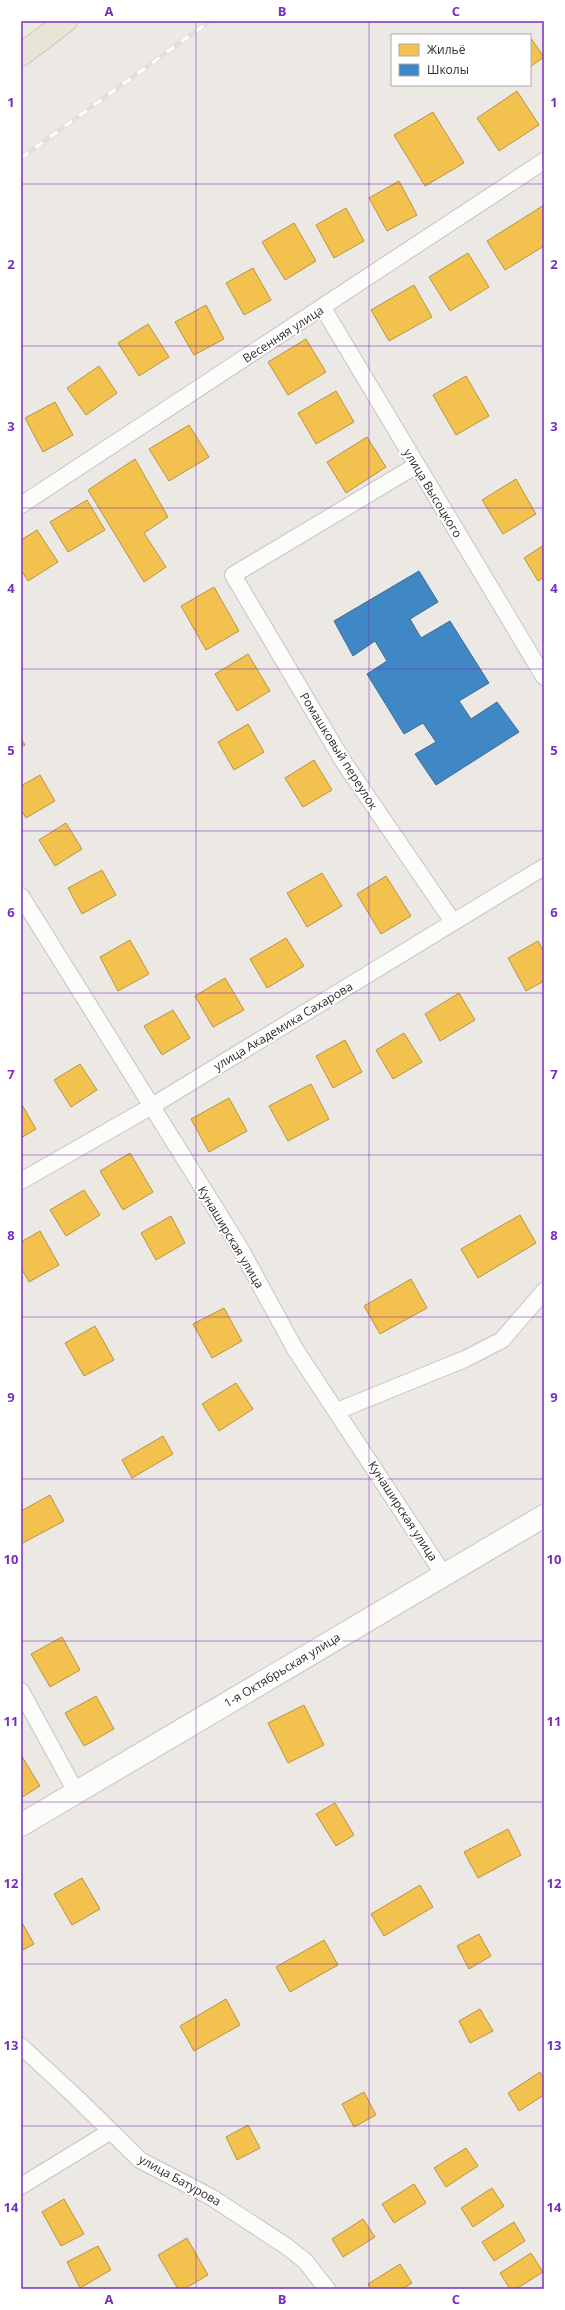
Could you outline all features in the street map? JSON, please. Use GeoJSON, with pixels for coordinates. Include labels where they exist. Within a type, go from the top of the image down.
{"type":"FeatureCollection","features":[{"type":"Feature","properties":{"kind":"main road"},"geometry":{"type":"LineString","coordinates":[[21,55],[66,21]]}},
{"type":"Feature","properties":{"kind":"street","name":"Весенняя улица"},"geometry":{"type":"LineString","coordinates":[[21,505],[323,308],[544,161]]}},
{"type":"Feature","properties":{"kind":"street","name":"улица Высоцкого"},"geometry":{"type":"LineString","coordinates":[[323,308],[544,677]]}},
{"type":"Feature","properties":{"kind":"street","name":"Ромашковый переулок"},"geometry":{"type":"LineString","coordinates":[[417,465],[233,575],[343,761],[453,922]]}},
{"type":"Feature","properties":{"kind":"street","name":"улица Академика Сахарова"},"geometry":{"type":"LineString","coordinates":[[21,1181],[152,1106],[544,867]]}},
{"type":"Feature","properties":{"kind":"street","name":"Кунаширская улица"},"geometry":{"type":"LineString","coordinates":[[21,896],[240,1248],[295,1349],[337,1410],[444,1575]]}},
{"type":"Feature","properties":{"kind":"street"},"geometry":{"type":"LineString","coordinates":[[337,1410],[465,1359],[502,1340],[544,1291]]}},
{"type":"Feature","properties":{"kind":"street","name":"1-я Октябрьская улица"},"geometry":{"type":"LineString","coordinates":[[21,1825],[544,1516]]}},
{"type":"Feature","properties":{"kind":"street"},"geometry":{"type":"LineString","coordinates":[[21,1691],[76,1792]]}},
{"type":"Feature","properties":{"kind":"street","name":"улица Батурова"},"geometry":{"type":"LineString","coordinates":[[21,2046],[140,2160],[211,2197],[286,2246],[305,2261],[327,2289]]}},
{"type":"Feature","properties":{"kind":"street"},"geometry":{"type":"LineString","coordinates":[[21,2186],[111,2131]]}},
{"type":"Feature","properties":{"kind":"building: Жильё"},"geometry":{"type":"Polygon","coordinates":[[[531,38],[544,57],[531,66],[531,38]]]}},
{"type":"Feature","properties":{"kind":"building: Жильё"},"geometry":{"type":"Polygon","coordinates":[[[517,91],[539,125],[499,151],[477,118],[517,91]]]}},
{"type":"Feature","properties":{"kind":"building: Жильё"},"geometry":{"type":"Polygon","coordinates":[[[433,112],[464,163],[425,186],[394,135],[433,112]]]}},
{"type":"Feature","properties":{"kind":"building: Жильё"},"geometry":{"type":"Polygon","coordinates":[[[399,181],[417,215],[387,231],[369,198],[399,181]]]}},
{"type":"Feature","properties":{"kind":"building: Жильё"},"geometry":{"type":"Polygon","coordinates":[[[544,205],[544,246],[505,270],[487,241],[544,205]]]}},
{"type":"Feature","properties":{"kind":"building: Жильё"},"geometry":{"type":"Polygon","coordinates":[[[346,208],[364,241],[334,258],[316,225],[346,208]]]}},
{"type":"Feature","properties":{"kind":"building: Жильё"},"geometry":{"type":"Polygon","coordinates":[[[294,223],[316,261],[285,280],[262,242],[294,223]]]}},
{"type":"Feature","properties":{"kind":"building: Жильё"},"geometry":{"type":"Polygon","coordinates":[[[468,253],[489,287],[450,311],[429,277],[468,253]]]}},
{"type":"Feature","properties":{"kind":"building: Жильё"},"geometry":{"type":"Polygon","coordinates":[[[253,268],[271,300],[244,315],[226,283],[253,268]]]}},
{"type":"Feature","properties":{"kind":"building: Жильё"},"geometry":{"type":"Polygon","coordinates":[[[414,285],[432,317],[389,341],[371,310],[414,285]]]}},
{"type":"Feature","properties":{"kind":"building: Жильё"},"geometry":{"type":"Polygon","coordinates":[[[206,305],[224,339],[194,355],[175,322],[206,305]]]}},
{"type":"Feature","properties":{"kind":"building: Жильё"},"geometry":{"type":"Polygon","coordinates":[[[148,324],[169,357],[139,376],[118,343],[148,324]]]}},
{"type":"Feature","properties":{"kind":"building: Жильё"},"geometry":{"type":"Polygon","coordinates":[[[306,339],[326,372],[288,395],[268,362],[306,339]]]}},
{"type":"Feature","properties":{"kind":"building: Жильё"},"geometry":{"type":"Polygon","coordinates":[[[99,366],[117,393],[86,415],[67,388],[99,366]]]}},
{"type":"Feature","properties":{"kind":"building: Жильё"},"geometry":{"type":"Polygon","coordinates":[[[466,376],[489,416],[456,435],[433,395],[466,376]]]}},
{"type":"Feature","properties":{"kind":"building: Жильё"},"geometry":{"type":"Polygon","coordinates":[[[336,391],[354,422],[316,444],[298,413],[336,391]]]}},
{"type":"Feature","properties":{"kind":"building: Жильё"},"geometry":{"type":"Polygon","coordinates":[[[55,402],[73,435],[43,452],[25,418],[55,402]]]}},
{"type":"Feature","properties":{"kind":"building: Жильё"},"geometry":{"type":"Polygon","coordinates":[[[189,425],[209,457],[169,481],[149,449],[189,425]]]}},
{"type":"Feature","properties":{"kind":"building: Жильё"},"geometry":{"type":"Polygon","coordinates":[[[367,437],[386,467],[346,493],[327,462],[367,437]]]}},
{"type":"Feature","properties":{"kind":"building: Жильё"},"geometry":{"type":"Polygon","coordinates":[[[135,459],[168,517],[144,533],[166,567],[144,582],[88,490],[135,459]]]}},
{"type":"Feature","properties":{"kind":"building: Жильё"},"geometry":{"type":"Polygon","coordinates":[[[516,479],[536,514],[503,534],[482,500],[516,479]]]}},
{"type":"Feature","properties":{"kind":"building: Жильё"},"geometry":{"type":"Polygon","coordinates":[[[87,500],[105,530],[68,552],[50,522],[87,500]]]}},
{"type":"Feature","properties":{"kind":"building: Жильё"},"geometry":{"type":"Polygon","coordinates":[[[37,530],[58,562],[28,581],[21,570],[21,540],[37,530]]]}},
{"type":"Feature","properties":{"kind":"building: Жильё"},"geometry":{"type":"Polygon","coordinates":[[[544,545],[544,577],[538,581],[524,558],[544,545]]]}},
{"type":"Feature","properties":{"kind":"building: Жильё"},"geometry":{"type":"Polygon","coordinates":[[[214,587],[239,631],[206,650],[181,606],[214,587]]]}},
{"type":"Feature","properties":{"kind":"building: Жильё"},"geometry":{"type":"Polygon","coordinates":[[[248,654],[270,691],[237,711],[215,674],[248,654]]]}},
{"type":"Feature","properties":{"kind":"building: Жильё"},"geometry":{"type":"Polygon","coordinates":[[[248,724],[264,752],[234,770],[218,742],[248,724]]]}},
{"type":"Feature","properties":{"kind":"building: Жильё"},"geometry":{"type":"Polygon","coordinates":[[[21,738],[25,745],[21,747],[21,738]]]}},
{"type":"Feature","properties":{"kind":"building: Жильё"},"geometry":{"type":"Polygon","coordinates":[[[314,760],[332,790],[303,807],[285,778],[314,760]]]}},
{"type":"Feature","properties":{"kind":"building: Жильё"},"geometry":{"type":"Polygon","coordinates":[[[40,775],[55,801],[26,818],[21,810],[21,786],[40,775]]]}},
{"type":"Feature","properties":{"kind":"building: Жильё"},"geometry":{"type":"Polygon","coordinates":[[[66,823],[82,849],[55,866],[39,840],[66,823]]]}},
{"type":"Feature","properties":{"kind":"building: Жильё"},"geometry":{"type":"Polygon","coordinates":[[[102,870],[116,895],[82,914],[68,888],[102,870]]]}},
{"type":"Feature","properties":{"kind":"building: Жильё"},"geometry":{"type":"Polygon","coordinates":[[[322,873],[342,906],[307,927],[287,893],[322,873]]]}},
{"type":"Feature","properties":{"kind":"building: Жильё"},"geometry":{"type":"Polygon","coordinates":[[[386,876],[411,916],[381,934],[357,894],[386,876]]]}},
{"type":"Feature","properties":{"kind":"building: Жильё"},"geometry":{"type":"Polygon","coordinates":[[[286,938],[304,966],[267,988],[250,959],[286,938]]]}},
{"type":"Feature","properties":{"kind":"building: Жильё"},"geometry":{"type":"Polygon","coordinates":[[[130,940],[149,974],[118,991],[100,957],[130,940]]]}},
{"type":"Feature","properties":{"kind":"building: Жильё"},"geometry":{"type":"Polygon","coordinates":[[[538,941],[544,952],[544,981],[526,991],[508,958],[538,941]]]}},
{"type":"Feature","properties":{"kind":"building: Жильё"},"geometry":{"type":"Polygon","coordinates":[[[225,978],[244,1010],[213,1027],[195,996],[225,978]]]}},
{"type":"Feature","properties":{"kind":"building: Жильё"},"geometry":{"type":"Polygon","coordinates":[[[459,993],[475,1020],[440,1041],[425,1014],[459,993]]]}},
{"type":"Feature","properties":{"kind":"building: Жильё"},"geometry":{"type":"Polygon","coordinates":[[[173,1010],[190,1038],[162,1055],[144,1026],[173,1010]]]}},
{"type":"Feature","properties":{"kind":"building: Жильё"},"geometry":{"type":"Polygon","coordinates":[[[404,1033],[422,1062],[393,1079],[376,1050],[404,1033]]]}},
{"type":"Feature","properties":{"kind":"building: Жильё"},"geometry":{"type":"Polygon","coordinates":[[[345,1040],[362,1072],[333,1088],[316,1056],[345,1040]]]}},
{"type":"Feature","properties":{"kind":"building: Жильё"},"geometry":{"type":"Polygon","coordinates":[[[80,1064],[97,1090],[71,1107],[54,1080],[80,1064]]]}},
{"type":"Feature","properties":{"kind":"building: Жильё"},"geometry":{"type":"Polygon","coordinates":[[[311,1084],[329,1119],[288,1141],[269,1106],[311,1084]]]}},
{"type":"Feature","properties":{"kind":"building: Жильё"},"geometry":{"type":"Polygon","coordinates":[[[229,1098],[247,1131],[209,1152],[191,1119],[229,1098]]]}},
{"type":"Feature","properties":{"kind":"building: Жильё"},"geometry":{"type":"Polygon","coordinates":[[[21,1103],[36,1129],[21,1138],[21,1103]]]}},
{"type":"Feature","properties":{"kind":"building: Жильё"},"geometry":{"type":"Polygon","coordinates":[[[130,1153],[153,1192],[123,1210],[100,1171],[130,1153]]]}},
{"type":"Feature","properties":{"kind":"building: Жильё"},"geometry":{"type":"Polygon","coordinates":[[[84,1190],[100,1215],[66,1236],[50,1210],[84,1190]]]}},
{"type":"Feature","properties":{"kind":"building: Жильё"},"geometry":{"type":"Polygon","coordinates":[[[520,1215],[536,1243],[478,1278],[461,1249],[520,1215]]]}},
{"type":"Feature","properties":{"kind":"building: Жильё"},"geometry":{"type":"Polygon","coordinates":[[[171,1216],[185,1243],[156,1260],[141,1233],[171,1216]]]}},
{"type":"Feature","properties":{"kind":"building: Жильё"},"geometry":{"type":"Polygon","coordinates":[[[40,1231],[59,1265],[29,1282],[21,1268],[21,1242],[40,1231]]]}},
{"type":"Feature","properties":{"kind":"building: Жильё"},"geometry":{"type":"Polygon","coordinates":[[[411,1279],[427,1308],[380,1334],[364,1306],[411,1279]]]}},
{"type":"Feature","properties":{"kind":"building: Жильё"},"geometry":{"type":"Polygon","coordinates":[[[224,1308],[242,1341],[212,1358],[193,1324],[224,1308]]]}},
{"type":"Feature","properties":{"kind":"building: Жильё"},"geometry":{"type":"Polygon","coordinates":[[[95,1326],[114,1360],[84,1376],[65,1343],[95,1326]]]}},
{"type":"Feature","properties":{"kind":"building: Жильё"},"geometry":{"type":"Polygon","coordinates":[[[236,1383],[253,1409],[219,1431],[202,1404],[236,1383]]]}},
{"type":"Feature","properties":{"kind":"building: Жильё"},"geometry":{"type":"Polygon","coordinates":[[[163,1436],[173,1454],[132,1478],[122,1460],[163,1436]]]}},
{"type":"Feature","properties":{"kind":"building: Жильё"},"geometry":{"type":"Polygon","coordinates":[[[50,1495],[64,1521],[21,1544],[21,1511],[50,1495]]]}},
{"type":"Feature","properties":{"kind":"building: Жильё"},"geometry":{"type":"Polygon","coordinates":[[[62,1637],[80,1670],[50,1687],[31,1654],[62,1637]]]}},
{"type":"Feature","properties":{"kind":"building: Жильё"},"geometry":{"type":"Polygon","coordinates":[[[96,1696],[114,1729],[84,1746],[65,1713],[96,1696]]]}},
{"type":"Feature","properties":{"kind":"building: Жильё"},"geometry":{"type":"Polygon","coordinates":[[[304,1705],[324,1745],[288,1763],[268,1723],[304,1705]]]}},
{"type":"Feature","properties":{"kind":"building: Жильё"},"geometry":{"type":"Polygon","coordinates":[[[21,1755],[40,1786],[21,1798],[21,1755]]]}},
{"type":"Feature","properties":{"kind":"building: Жильё"},"geometry":{"type":"Polygon","coordinates":[[[335,1803],[354,1835],[336,1846],[316,1814],[335,1803]]]}},
{"type":"Feature","properties":{"kind":"building: Жильё"},"geometry":{"type":"Polygon","coordinates":[[[508,1829],[521,1855],[478,1878],[464,1852],[508,1829]]]}},
{"type":"Feature","properties":{"kind":"building: Жильё"},"geometry":{"type":"Polygon","coordinates":[[[82,1878],[100,1909],[72,1925],[54,1894],[82,1878]]]}},
{"type":"Feature","properties":{"kind":"building: Жильё"},"geometry":{"type":"Polygon","coordinates":[[[420,1885],[433,1907],[384,1936],[371,1914],[420,1885]]]}},
{"type":"Feature","properties":{"kind":"building: Жильё"},"geometry":{"type":"Polygon","coordinates":[[[21,1921],[34,1944],[21,1951],[21,1921]]]}},
{"type":"Feature","properties":{"kind":"building: Жильё"},"geometry":{"type":"Polygon","coordinates":[[[479,1934],[491,1956],[469,1969],[457,1946],[479,1934]]]}},
{"type":"Feature","properties":{"kind":"building: Жильё"},"geometry":{"type":"Polygon","coordinates":[[[324,1940],[338,1965],[290,1992],[276,1967],[324,1940]]]}},
{"type":"Feature","properties":{"kind":"building: Жильё"},"geometry":{"type":"Polygon","coordinates":[[[226,1999],[240,2025],[194,2051],[180,2026],[226,1999]]]}},
{"type":"Feature","properties":{"kind":"building: Жильё"},"geometry":{"type":"Polygon","coordinates":[[[480,2009],[493,2031],[470,2043],[459,2021],[480,2009]]]}},
{"type":"Feature","properties":{"kind":"building: Жильё"},"geometry":{"type":"Polygon","coordinates":[[[540,2072],[544,2079],[544,2095],[519,2111],[508,2093],[540,2072]]]}},
{"type":"Feature","properties":{"kind":"building: Жильё"},"geometry":{"type":"Polygon","coordinates":[[[364,2092],[376,2115],[354,2127],[342,2104],[364,2092]]]}},
{"type":"Feature","properties":{"kind":"building: Жильё"},"geometry":{"type":"Polygon","coordinates":[[[248,2125],[260,2148],[237,2160],[226,2137],[248,2125]]]}},
{"type":"Feature","properties":{"kind":"building: Жильё"},"geometry":{"type":"Polygon","coordinates":[[[466,2148],[478,2166],[446,2187],[434,2168],[466,2148]]]}},
{"type":"Feature","properties":{"kind":"building: Жильё"},"geometry":{"type":"Polygon","coordinates":[[[414,2184],[426,2203],[394,2223],[382,2204],[414,2184]]]}},
{"type":"Feature","properties":{"kind":"building: Жильё"},"geometry":{"type":"Polygon","coordinates":[[[492,2188],[504,2206],[473,2227],[461,2208],[492,2188]]]}},
{"type":"Feature","properties":{"kind":"building: Жильё"},"geometry":{"type":"Polygon","coordinates":[[[64,2199],[84,2234],[61,2246],[42,2212],[64,2199]]]}},
{"type":"Feature","properties":{"kind":"building: Жильё"},"geometry":{"type":"Polygon","coordinates":[[[363,2219],[375,2237],[343,2257],[332,2239],[363,2219]]]}},
{"type":"Feature","properties":{"kind":"building: Жильё"},"geometry":{"type":"Polygon","coordinates":[[[514,2222],[525,2241],[494,2261],[482,2242],[514,2222]]]}},
{"type":"Feature","properties":{"kind":"building: Жильё"},"geometry":{"type":"Polygon","coordinates":[[[187,2238],[208,2275],[184,2289],[178,2289],[158,2255],[187,2238]]]}},
{"type":"Feature","properties":{"kind":"building: Жильё"},"geometry":{"type":"Polygon","coordinates":[[[98,2246],[111,2270],[80,2288],[67,2262],[98,2246]]]}},
{"type":"Feature","properties":{"kind":"building: Жильё"},"geometry":{"type":"Polygon","coordinates":[[[531,2253],[543,2272],[516,2289],[510,2289],[500,2273],[531,2253]]]}},
{"type":"Feature","properties":{"kind":"building: Жильё"},"geometry":{"type":"Polygon","coordinates":[[[400,2264],[412,2283],[402,2289],[371,2289],[368,2284],[400,2264]]]}},
{"type":"Feature","properties":{"kind":"building: Школы"},"geometry":{"type":"Polygon","coordinates":[[[419,571],[438,602],[410,619],[421,638],[450,621],[489,683],[459,701],[471,719],[497,702],[519,732],[436,785],[415,754],[436,742],[423,723],[404,734],[367,674],[387,661],[375,641],[353,656],[334,621],[419,571]]]}},
{"type":"Feature","properties":{"kind":"railway"},"geometry":{"type":"LineString","coordinates":[[21,158],[210,21]]}}]}
